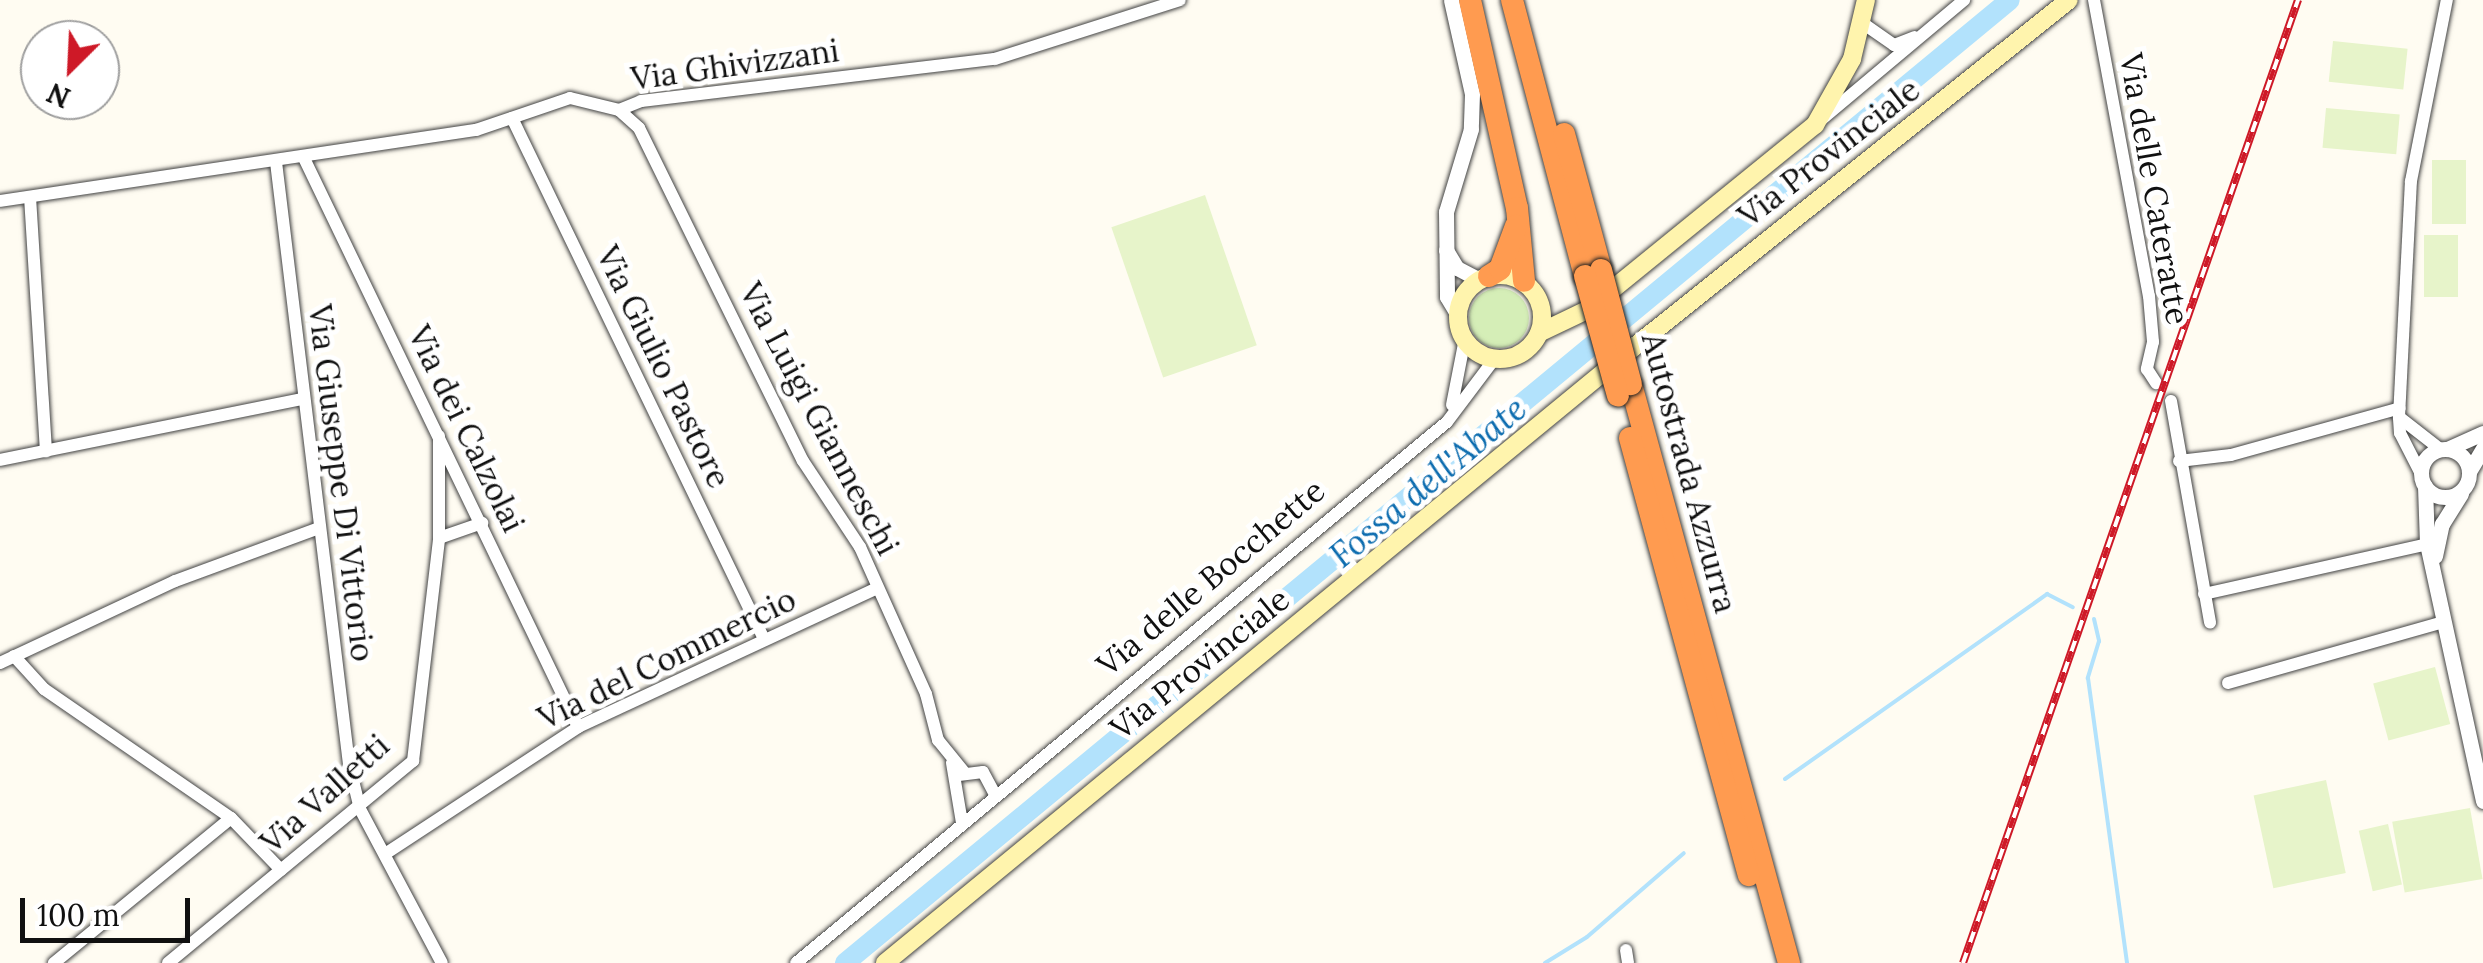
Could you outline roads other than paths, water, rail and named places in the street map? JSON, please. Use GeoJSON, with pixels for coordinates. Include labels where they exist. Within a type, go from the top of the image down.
{"type":"FeatureCollection","features":[{"type":"Feature","properties":{"kind":"highway"},"geometry":{"type":"LineString","coordinates":[[1470,0],[1517,208],[1531,290]]}},
{"type":"Feature","properties":{"kind":"highway","name":"Autostrada Azzurra"},"geometry":{"type":"LineString","coordinates":[[1512,0],[1593,273],[1773,963]]}},
{"type":"Feature","properties":{"kind":"highway","name":"Autostrada Azzurra"},"geometry":{"type":"LineString","coordinates":[[1528,0],[1593,273]]}},
{"type":"Feature","properties":{"kind":"highway"},"geometry":{"type":"LineString","coordinates":[[1484,278],[1500,269],[1515,238],[1517,208]]}},
{"type":"Feature","properties":{"kind":"highway","name":"Autostrada Azzurra"},"geometry":{"type":"LineString","coordinates":[[1625,392],[1789,963]]}},
{"type":"Feature","properties":{"kind":"main road"},"geometry":{"type":"LineString","coordinates":[[1588,310],[1569,313],[1531,290],[1484,278],[1458,315],[1465,340],[1495,358],[1517,356],[1539,333],[1588,310],[1815,125],[1844,76],[1866,0]]}},
{"type":"Feature","properties":{"kind":"main road","name":"Via Provinciale"},"geometry":{"type":"LineString","coordinates":[[885,963],[1665,321],[2069,0]]}},
{"type":"Feature","properties":{"kind":"main road"},"geometry":{"type":"LineString","coordinates":[[1531,290],[1539,333]]}},
{"type":"Feature","properties":{"kind":"street","name":"Via Ghivizzani"},"geometry":{"type":"LineString","coordinates":[[0,201],[476,130],[570,98],[619,110],[641,101],[995,59],[1180,0]]}},
{"type":"Feature","properties":{"kind":"street"},"geometry":{"type":"LineString","coordinates":[[1450,0],[1472,94],[1471,130],[1446,212],[1447,297],[1458,315]]}},
{"type":"Feature","properties":{"kind":"street"},"geometry":{"type":"LineString","coordinates":[[1815,125],[1964,0]]}},
{"type":"Feature","properties":{"kind":"street","name":"Via delle Cateratte"},"geometry":{"type":"LineString","coordinates":[[2094,0],[2152,318],[2147,370],[2156,383]]}},
{"type":"Feature","properties":{"kind":"street"},"geometry":{"type":"LineString","coordinates":[[2447,0],[2410,181],[2400,434],[2423,480],[2445,498],[2461,493]]}},
{"type":"Feature","properties":{"kind":"street"},"geometry":{"type":"LineString","coordinates":[[1860,22],[1894,45],[1926,33]]}},
{"type":"Feature","properties":{"kind":"street","name":"Via Luigi Gianneschi"},"geometry":{"type":"LineString","coordinates":[[619,110],[638,128],[803,462],[860,548],[957,772]]}},
{"type":"Feature","properties":{"kind":"street","name":"Via Giulio Pastore"},"geometry":{"type":"LineString","coordinates":[[512,118],[764,639]]}},
{"type":"Feature","properties":{"kind":"street","name":"Via dei Calzolai"},"geometry":{"type":"LineString","coordinates":[[302,156],[578,727]]}},
{"type":"Feature","properties":{"kind":"street","name":"Via Giuseppe Di Vittorio"},"geometry":{"type":"LineString","coordinates":[[276,162],[319,528],[360,809]]}},
{"type":"Feature","properties":{"kind":"street"},"geometry":{"type":"LineString","coordinates":[[30,197],[46,450]]}},
{"type":"Feature","properties":{"kind":"street"},"geometry":{"type":"LineString","coordinates":[[1444,247],[1457,268],[1484,278]]}},
{"type":"Feature","properties":{"kind":"street"},"geometry":{"type":"LineString","coordinates":[[1447,422],[1465,340]]}},
{"type":"Feature","properties":{"kind":"street","name":"Via delle Bocchette"},"geometry":{"type":"LineString","coordinates":[[796,963],[962,823],[966,808],[989,804],[993,787],[1014,781],[1447,422],[1495,358]]}},
{"type":"Feature","properties":{"kind":"street"},"geometry":{"type":"LineString","coordinates":[[0,460],[303,399]]}},
{"type":"Feature","properties":{"kind":"street"},"geometry":{"type":"LineString","coordinates":[[2170,401],[2210,623]]}},
{"type":"Feature","properties":{"kind":"street"},"geometry":{"type":"LineString","coordinates":[[2400,412],[2412,434],[2462,456],[2470,470]]}},
{"type":"Feature","properties":{"kind":"street"},"geometry":{"type":"LineString","coordinates":[[2180,462],[2232,455],[2400,412]]}},
{"type":"Feature","properties":{"kind":"street"},"geometry":{"type":"LineString","coordinates":[[2483,432],[2428,456],[2423,480],[2427,544],[2483,801]]}},
{"type":"Feature","properties":{"kind":"street","name":"Via Valletti"},"geometry":{"type":"LineString","coordinates":[[168,963],[360,809],[413,761],[439,538],[439,436]]}},
{"type":"Feature","properties":{"kind":"street"},"geometry":{"type":"LineString","coordinates":[[2433,570],[2442,524],[2483,448]]}},
{"type":"Feature","properties":{"kind":"street"},"geometry":{"type":"LineString","coordinates":[[439,538],[482,524]]}},
{"type":"Feature","properties":{"kind":"street"},"geometry":{"type":"LineString","coordinates":[[0,663],[175,581],[319,528]]}},
{"type":"Feature","properties":{"kind":"street"},"geometry":{"type":"LineString","coordinates":[[2204,594],[2427,544]]}},
{"type":"Feature","properties":{"kind":"street","name":"Via del Commercio"},"geometry":{"type":"LineString","coordinates":[[385,854],[578,727],[877,588]]}},
{"type":"Feature","properties":{"kind":"street"},"geometry":{"type":"LineString","coordinates":[[2228,683],[2444,622]]}},
{"type":"Feature","properties":{"kind":"street"},"geometry":{"type":"LineString","coordinates":[[14,656],[44,689],[231,818],[281,870]]}},
{"type":"Feature","properties":{"kind":"street"},"geometry":{"type":"LineString","coordinates":[[966,808],[957,772],[977,770],[993,787]]}},
{"type":"Feature","properties":{"kind":"street"},"geometry":{"type":"LineString","coordinates":[[360,809],[442,963]]}},
{"type":"Feature","properties":{"kind":"street"},"geometry":{"type":"LineString","coordinates":[[54,963],[231,818]]}},
{"type":"Feature","properties":{"kind":"waterway","name":"Fossa dell'Abate"},"geometry":{"type":"LineString","coordinates":[[845,963],[2010,0]]}},
{"type":"Feature","properties":{"kind":"waterway"},"geometry":{"type":"LineString","coordinates":[[1785,779],[2047,594],[2073,607]]}},
{"type":"Feature","properties":{"kind":"waterway"},"geometry":{"type":"LineString","coordinates":[[2094,619],[2099,641],[2088,678],[2127,963]]}},
{"type":"Feature","properties":{"kind":"waterway"},"geometry":{"type":"LineString","coordinates":[[1545,963],[1587,937],[1684,853]]}},
{"type":"Feature","properties":{"kind":"railway"},"geometry":{"type":"LineString","coordinates":[[1963,963],[2298,0]]}}]}
